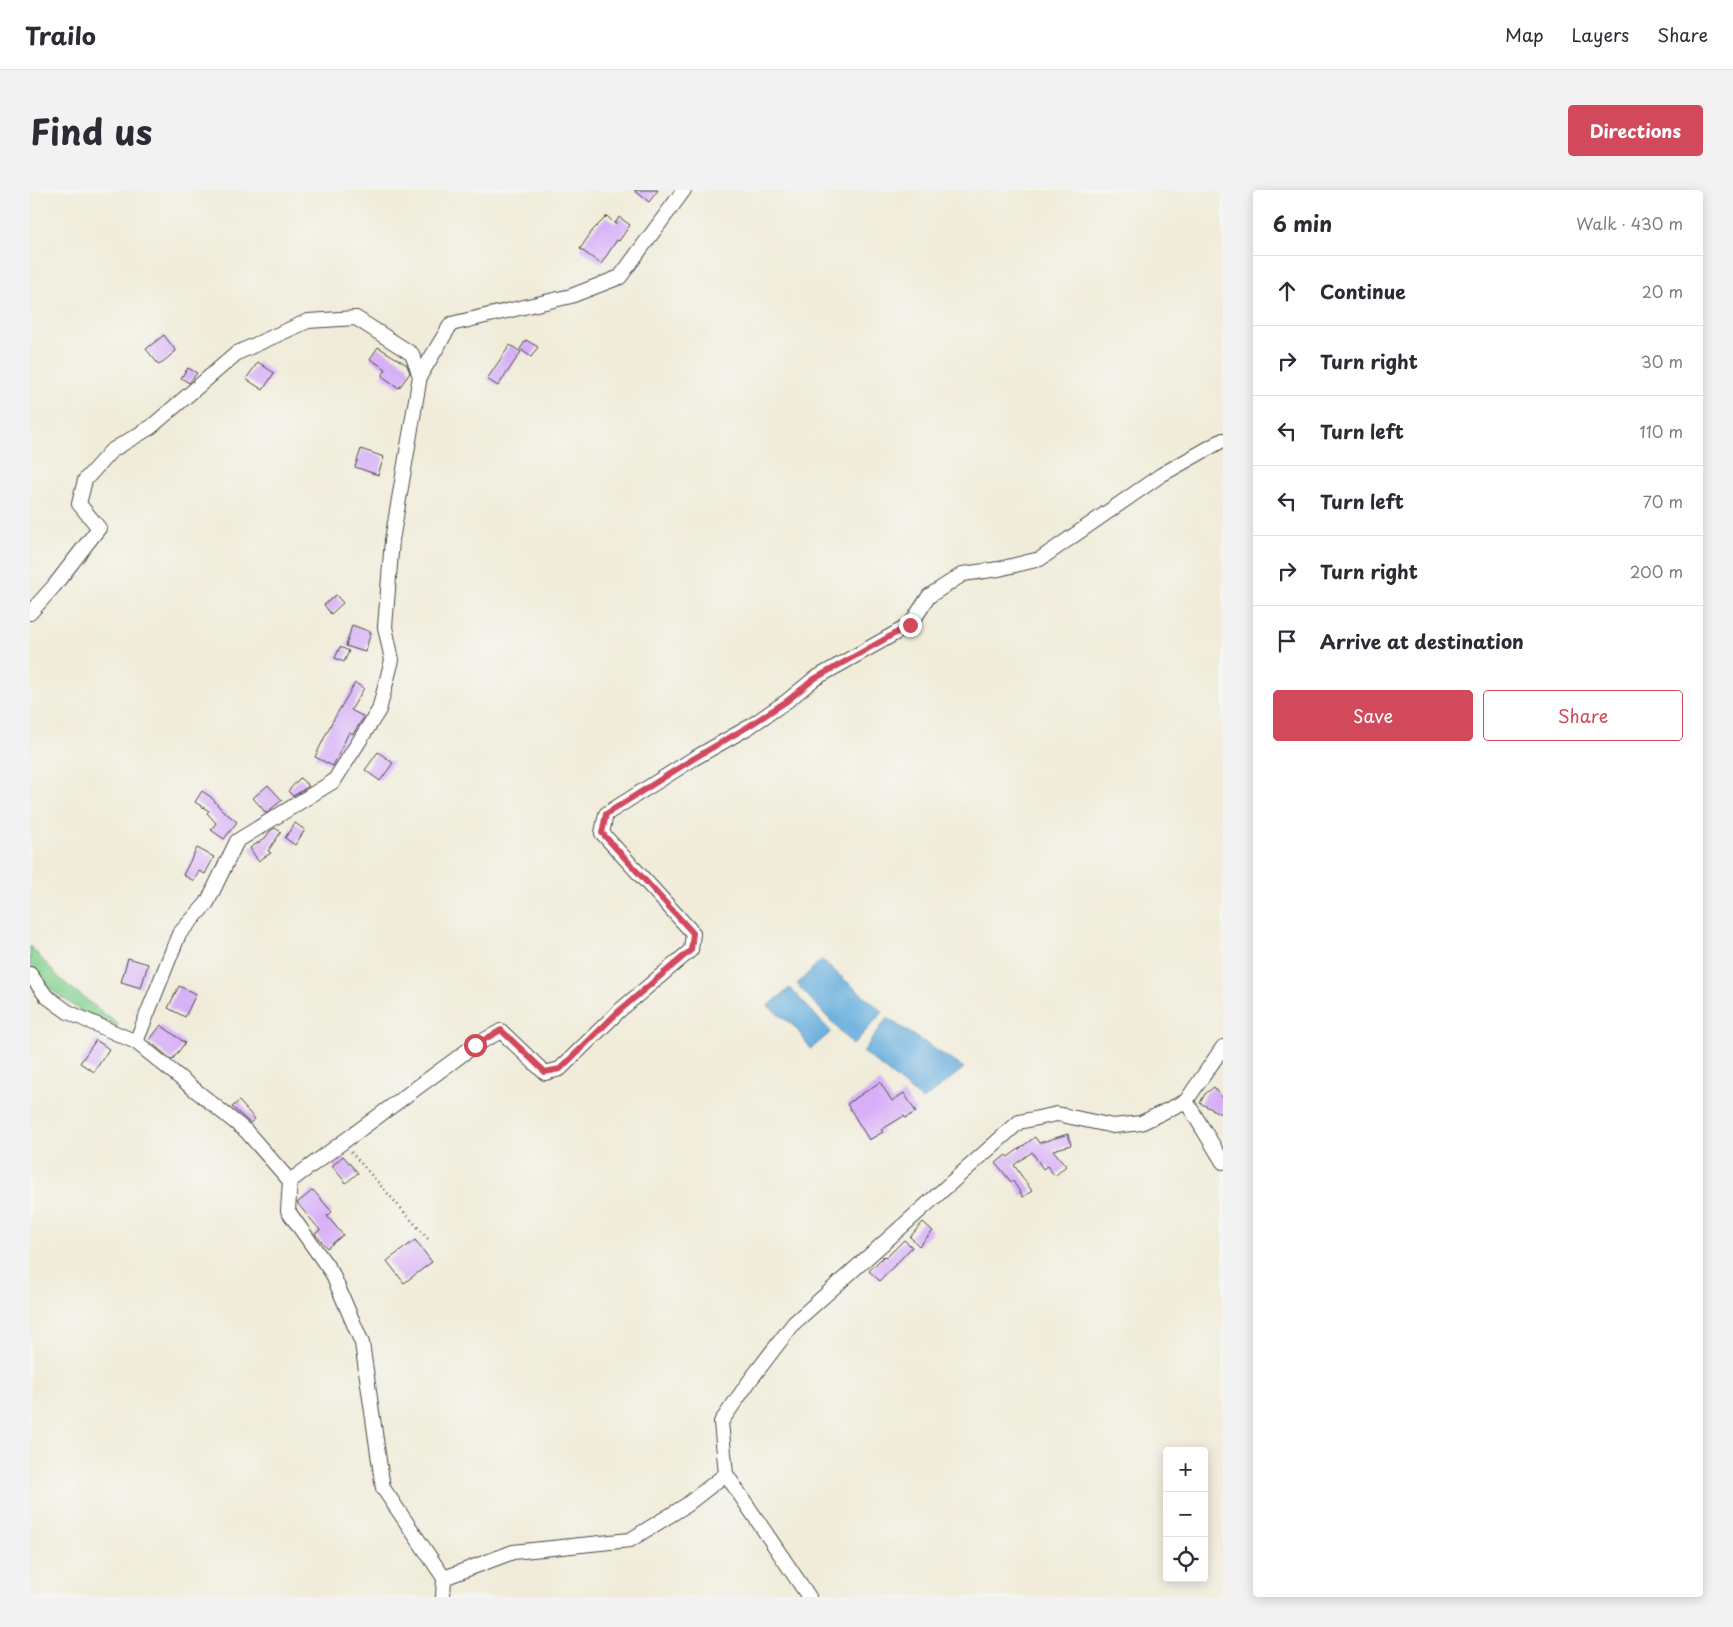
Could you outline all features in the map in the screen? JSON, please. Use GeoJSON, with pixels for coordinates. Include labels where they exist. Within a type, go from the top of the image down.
{"type":"FeatureCollection","features":[{"type":"Feature","properties":{"kind":"street"},"geometry":{"type":"LineString","coordinates":[[136,1042],[179,934],[207,903],[237,841],[334,781],[379,710],[392,660],[385,627],[392,540],[420,376],[451,324],[571,296],[620,277],[684,190]]}},
{"type":"Feature","properties":{"kind":"street"},"geometry":{"type":"LineString","coordinates":[[30,613],[54,586],[99,528],[80,504],[84,480],[111,451],[150,427],[237,353],[308,321],[356,318],[412,354],[420,376]]}},
{"type":"Feature","properties":{"kind":"street"},"geometry":{"type":"LineString","coordinates":[[290,1181],[475,1045],[501,1030],[545,1072],[560,1069],[619,1011],[691,950],[693,933],[602,833],[606,814],[749,726],[787,701],[814,679],[910,625],[929,596],[963,574],[999,569],[1040,560],[1161,475],[1223,440]]}},
{"type":"Feature","properties":{"kind":"street"},"geometry":{"type":"LineString","coordinates":[[30,974],[46,996],[68,1012],[136,1042],[246,1131],[290,1181],[288,1211],[332,1273],[362,1343],[383,1488],[444,1578],[443,1597]]}},
{"type":"Feature","properties":{"kind":"street"},"geometry":{"type":"LineString","coordinates":[[808,1597],[726,1474],[721,1422],[751,1378],[794,1324],[1019,1122],[1057,1114],[1113,1126],[1141,1123],[1186,1101],[1223,1047]]}},
{"type":"Feature","properties":{"kind":"street"},"geometry":{"type":"LineString","coordinates":[[1186,1101],[1223,1162]]}},
{"type":"Feature","properties":{"kind":"street"},"geometry":{"type":"LineString","coordinates":[[444,1578],[513,1552],[630,1540],[685,1506],[726,1474]]}},
{"type":"Feature","properties":{"kind":"path"},"geometry":{"type":"LineString","coordinates":[[342,1141],[428,1239]]}},
{"type":"Feature","properties":{"kind":"green space"},"geometry":{"type":"Polygon","coordinates":[[[30,946],[60,979],[119,1025],[94,1020],[46,986],[30,965],[30,946]]]}},
{"type":"Feature","properties":{"kind":"water"},"geometry":{"type":"Polygon","coordinates":[[[821,960],[883,1012],[853,1045],[797,984],[821,960]]]}},
{"type":"Feature","properties":{"kind":"water"},"geometry":{"type":"Polygon","coordinates":[[[790,988],[831,1032],[811,1049],[796,1028],[768,1006],[790,988]]]}},
{"type":"Feature","properties":{"kind":"water"},"geometry":{"type":"Polygon","coordinates":[[[887,1018],[964,1068],[923,1100],[863,1052],[887,1018]]]}},
{"type":"Feature","properties":{"kind":"building"},"geometry":{"type":"Polygon","coordinates":[[[634,190],[658,190],[649,202],[634,190]]]}},
{"type":"Feature","properties":{"kind":"building"},"geometry":{"type":"Polygon","coordinates":[[[607,216],[615,224],[619,217],[630,225],[601,264],[580,249],[592,231],[607,216]]]}},
{"type":"Feature","properties":{"kind":"building"},"geometry":{"type":"Polygon","coordinates":[[[164,335],[176,351],[159,365],[146,349],[164,335]]]}},
{"type":"Feature","properties":{"kind":"building"},"geometry":{"type":"Polygon","coordinates":[[[526,340],[538,347],[531,357],[520,349],[526,340]]]}},
{"type":"Feature","properties":{"kind":"building"},"geometry":{"type":"Polygon","coordinates":[[[510,345],[521,352],[498,386],[487,379],[510,345]]]}},
{"type":"Feature","properties":{"kind":"building"},"geometry":{"type":"Polygon","coordinates":[[[378,347],[407,365],[410,373],[399,388],[382,376],[386,369],[370,359],[378,347]]]}},
{"type":"Feature","properties":{"kind":"building"},"geometry":{"type":"Polygon","coordinates":[[[258,362],[274,373],[263,390],[246,379],[258,362]]]}},
{"type":"Feature","properties":{"kind":"building"},"geometry":{"type":"Polygon","coordinates":[[[188,368],[197,373],[189,383],[181,378],[188,368]]]}},
{"type":"Feature","properties":{"kind":"building"},"geometry":{"type":"Polygon","coordinates":[[[361,449],[384,457],[378,475],[355,467],[361,449]]]}},
{"type":"Feature","properties":{"kind":"building"},"geometry":{"type":"Polygon","coordinates":[[[336,595],[343,603],[331,614],[324,605],[336,595]]]}},
{"type":"Feature","properties":{"kind":"building"},"geometry":{"type":"Polygon","coordinates":[[[352,625],[371,632],[365,652],[346,646],[352,625]]]}},
{"type":"Feature","properties":{"kind":"building"},"geometry":{"type":"Polygon","coordinates":[[[340,647],[349,651],[344,662],[335,658],[340,647]]]}},
{"type":"Feature","properties":{"kind":"building"},"geometry":{"type":"Polygon","coordinates":[[[355,683],[364,688],[351,710],[364,717],[353,734],[349,732],[333,766],[315,757],[332,722],[355,683]]]}},
{"type":"Feature","properties":{"kind":"building"},"geometry":{"type":"Polygon","coordinates":[[[378,752],[393,763],[380,781],[365,770],[378,752]]]}},
{"type":"Feature","properties":{"kind":"building"},"geometry":{"type":"Polygon","coordinates":[[[300,778],[309,786],[293,796],[288,791],[300,778]]]}},
{"type":"Feature","properties":{"kind":"building"},"geometry":{"type":"Polygon","coordinates":[[[268,785],[282,800],[266,813],[253,798],[268,785]]]}},
{"type":"Feature","properties":{"kind":"building"},"geometry":{"type":"Polygon","coordinates":[[[202,791],[237,822],[224,839],[211,830],[216,823],[207,813],[209,811],[195,802],[202,791]]]}},
{"type":"Feature","properties":{"kind":"building"},"geometry":{"type":"Polygon","coordinates":[[[295,823],[305,830],[295,845],[285,838],[295,823]]]}},
{"type":"Feature","properties":{"kind":"building"},"geometry":{"type":"Polygon","coordinates":[[[275,828],[281,832],[268,851],[271,853],[258,861],[250,848],[265,838],[275,828]]]}},
{"type":"Feature","properties":{"kind":"building"},"geometry":{"type":"Polygon","coordinates":[[[197,848],[214,857],[205,874],[199,871],[194,881],[183,875],[197,848]]]}},
{"type":"Feature","properties":{"kind":"building"},"geometry":{"type":"Polygon","coordinates":[[[128,958],[148,964],[141,988],[121,982],[128,958]]]}},
{"type":"Feature","properties":{"kind":"building"},"geometry":{"type":"Polygon","coordinates":[[[179,986],[196,994],[185,1017],[168,1008],[179,986]]]}},
{"type":"Feature","properties":{"kind":"building"},"geometry":{"type":"Polygon","coordinates":[[[161,1025],[185,1043],[172,1060],[149,1041],[161,1025]]]}},
{"type":"Feature","properties":{"kind":"building"},"geometry":{"type":"Polygon","coordinates":[[[96,1040],[109,1049],[94,1072],[80,1063],[96,1040]]]}},
{"type":"Feature","properties":{"kind":"building"},"geometry":{"type":"Polygon","coordinates":[[[880,1082],[892,1101],[904,1093],[916,1112],[905,1118],[904,1116],[869,1140],[847,1104],[880,1082]]]}},
{"type":"Feature","properties":{"kind":"building"},"geometry":{"type":"Polygon","coordinates":[[[1214,1087],[1223,1098],[1223,1115],[1200,1103],[1205,1094],[1214,1087]]]}},
{"type":"Feature","properties":{"kind":"building"},"geometry":{"type":"Polygon","coordinates":[[[239,1101],[255,1119],[250,1123],[232,1107],[239,1101]]]}},
{"type":"Feature","properties":{"kind":"building"},"geometry":{"type":"Polygon","coordinates":[[[1068,1134],[1071,1145],[1053,1150],[1066,1166],[1055,1176],[1047,1166],[1043,1169],[1032,1152],[1014,1165],[1032,1191],[1023,1197],[1013,1181],[1011,1182],[996,1163],[1006,1155],[1008,1157],[1035,1137],[1039,1143],[1068,1134]]]}},
{"type":"Feature","properties":{"kind":"building"},"geometry":{"type":"Polygon","coordinates":[[[343,1156],[358,1173],[346,1183],[332,1166],[343,1156]]]}},
{"type":"Feature","properties":{"kind":"building"},"geometry":{"type":"Polygon","coordinates":[[[313,1190],[332,1212],[327,1216],[343,1235],[327,1248],[315,1234],[320,1230],[297,1203],[313,1190]]]}},
{"type":"Feature","properties":{"kind":"building"},"geometry":{"type":"Polygon","coordinates":[[[923,1222],[933,1231],[919,1246],[910,1237],[923,1222]]]}},
{"type":"Feature","properties":{"kind":"building"},"geometry":{"type":"Polygon","coordinates":[[[415,1240],[432,1262],[404,1283],[387,1261],[415,1240]]]}},
{"type":"Feature","properties":{"kind":"building"},"geometry":{"type":"Polygon","coordinates":[[[904,1240],[912,1247],[880,1281],[869,1271],[884,1256],[886,1258],[904,1240]]]}},
{"type":"Feature","properties":{"kind":"route"},"geometry":{"type":"LineString","coordinates":[[475,1045],[501,1030],[545,1072],[560,1069],[619,1011],[691,950],[693,933],[602,833],[606,814],[749,726],[787,701],[814,679],[910,625]]}}]}
